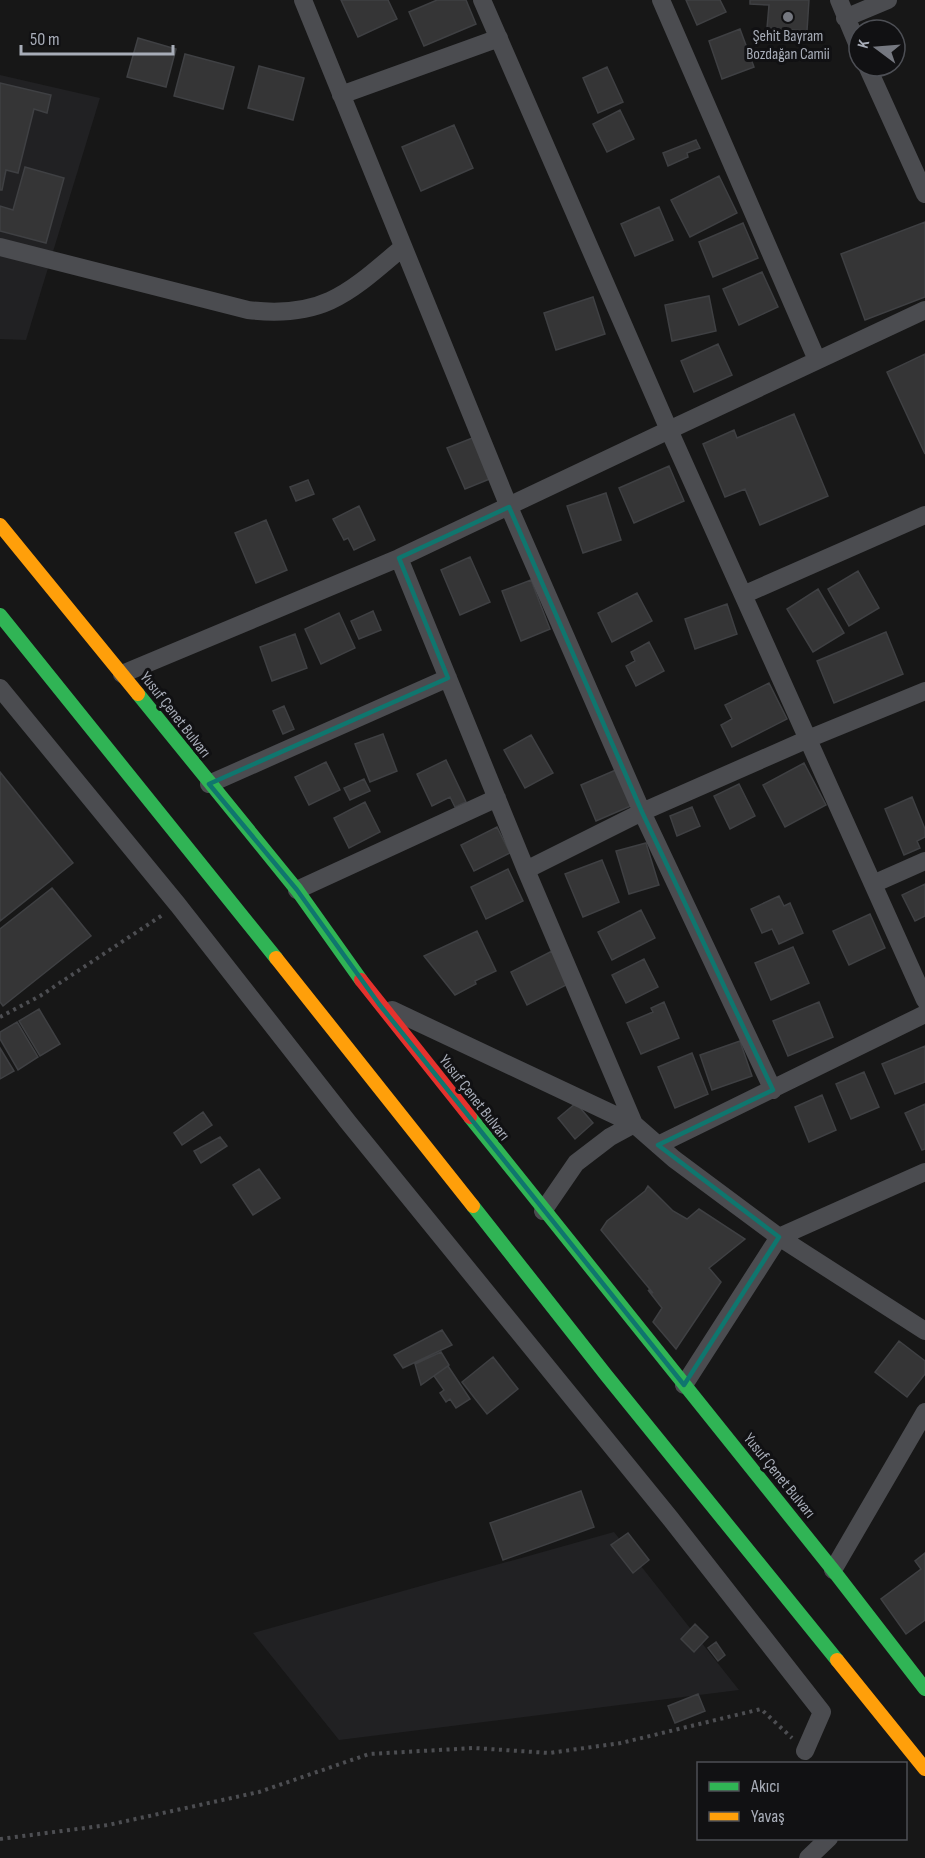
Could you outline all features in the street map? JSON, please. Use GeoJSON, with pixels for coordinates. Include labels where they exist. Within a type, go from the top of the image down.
{"type":"FeatureCollection","features":[{"type":"Feature","properties":{"kind":"highway","name":"Yusuf Çenet Bulvarı"},"geometry":{"type":"LineString","coordinates":[[0,525],[297,890],[379,1004],[833,1570],[925,1689]]}},
{"type":"Feature","properties":{"kind":"highway"},"geometry":{"type":"LineString","coordinates":[[0,615],[372,1077],[915,1764]]}},
{"type":"Feature","properties":{"kind":"street"},"geometry":{"type":"LineString","coordinates":[[303,0],[509,507],[642,812],[773,1090]]}},
{"type":"Feature","properties":{"kind":"street"},"geometry":{"type":"LineString","coordinates":[[482,0],[669,430],[925,1000]]}},
{"type":"Feature","properties":{"kind":"street"},"geometry":{"type":"LineString","coordinates":[[661,0],[817,360]]}},
{"type":"Feature","properties":{"kind":"street"},"geometry":{"type":"LineString","coordinates":[[839,0],[847,22]]}},
{"type":"Feature","properties":{"kind":"street"},"geometry":{"type":"LineString","coordinates":[[845,18],[888,0]]}},
{"type":"Feature","properties":{"kind":"street"},"geometry":{"type":"LineString","coordinates":[[341,95],[499,38]]}},
{"type":"Feature","properties":{"kind":"street"},"geometry":{"type":"LineString","coordinates":[[872,78],[925,194]]}},
{"type":"Feature","properties":{"kind":"street"},"geometry":{"type":"LineString","coordinates":[[0,247],[248,310],[275,313],[314,308],[335,300],[404,247]]}},
{"type":"Feature","properties":{"kind":"street"},"geometry":{"type":"LineString","coordinates":[[122,674],[399,558],[925,310]]}},
{"type":"Feature","properties":{"kind":"street"},"geometry":{"type":"LineString","coordinates":[[743,595],[925,515]]}},
{"type":"Feature","properties":{"kind":"street"},"geometry":{"type":"LineString","coordinates":[[399,558],[526,870],[634,1124]]}},
{"type":"Feature","properties":{"kind":"street"},"geometry":{"type":"LineString","coordinates":[[209,784],[448,678]]}},
{"type":"Feature","properties":{"kind":"street"},"geometry":{"type":"LineString","coordinates":[[0,688],[178,905],[348,1122],[670,1518],[822,1712],[806,1751]]}},
{"type":"Feature","properties":{"kind":"street"},"geometry":{"type":"LineString","coordinates":[[526,870],[642,812],[808,739],[925,691]]}},
{"type":"Feature","properties":{"kind":"street"},"geometry":{"type":"LineString","coordinates":[[297,890],[497,798]]}},
{"type":"Feature","properties":{"kind":"street"},"geometry":{"type":"LineString","coordinates":[[873,884],[925,861]]}},
{"type":"Feature","properties":{"kind":"street"},"geometry":{"type":"LineString","coordinates":[[379,1004],[634,1124],[726,1198],[779,1237],[925,1331]]}},
{"type":"Feature","properties":{"kind":"street"},"geometry":{"type":"LineString","coordinates":[[658,1145],[925,1014]]}},
{"type":"Feature","properties":{"kind":"street"},"geometry":{"type":"LineString","coordinates":[[543,1211],[576,1163],[610,1137],[634,1124]]}},
{"type":"Feature","properties":{"kind":"street"},"geometry":{"type":"LineString","coordinates":[[684,1385],[779,1237],[925,1172]]}},
{"type":"Feature","properties":{"kind":"street"},"geometry":{"type":"LineString","coordinates":[[833,1570],[925,1412]]}},
{"type":"Feature","properties":{"kind":"street"},"geometry":{"type":"LineString","coordinates":[[808,1858],[828,1840]]}},
{"type":"Feature","properties":{"kind":"path"},"geometry":{"type":"LineString","coordinates":[[0,1017],[40,996],[178,905]]}},
{"type":"Feature","properties":{"kind":"path"},"geometry":{"type":"LineString","coordinates":[[0,1839],[108,1825],[258,1792],[369,1754],[474,1748],[549,1753],[621,1743],[761,1709],[806,1751]]}},
{"type":"Feature","properties":{"kind":"highlighted area"},"geometry":{"type":"Polygon","coordinates":[[[509,507],[642,812],[773,1090],[658,1145],[779,1237],[684,1385],[379,1004],[297,890],[209,784],[448,678],[399,558],[509,507]]]}},
{"type":"Feature","properties":{"kind":"shaded area"},"geometry":{"type":"Polygon","coordinates":[[[0,75],[100,98],[26,340],[0,339],[0,75]]]}},
{"type":"Feature","properties":{"kind":"shaded area"},"geometry":{"type":"Polygon","coordinates":[[[614,1532],[739,1690],[339,1740],[253,1633],[614,1532]]]}},
{"type":"Feature","properties":{"kind":"building"},"geometry":{"type":"Polygon","coordinates":[[[341,0],[388,0],[397,19],[358,37],[341,0]]]}},
{"type":"Feature","properties":{"kind":"building"},"geometry":{"type":"Polygon","coordinates":[[[437,0],[466,0],[476,24],[424,46],[409,12],[437,0]]]}},
{"type":"Feature","properties":{"kind":"building"},"geometry":{"type":"Polygon","coordinates":[[[686,0],[720,0],[726,12],[697,25],[686,0]]]}},
{"type":"Feature","properties":{"kind":"building","name":"Şehit Bayram Bozdağan Camii"},"geometry":{"type":"Polygon","coordinates":[[[750,0],[809,0],[807,31],[767,28],[769,5],[750,4],[750,0]]]}},
{"type":"Feature","properties":{"kind":"building"},"geometry":{"type":"Polygon","coordinates":[[[740,29],[754,67],[722,79],[709,41],[740,29]]]}},
{"type":"Feature","properties":{"kind":"building"},"geometry":{"type":"Polygon","coordinates":[[[138,38],[176,49],[166,87],[127,77],[138,38]]]}},
{"type":"Feature","properties":{"kind":"building"},"geometry":{"type":"Polygon","coordinates":[[[185,54],[234,67],[223,109],[174,96],[185,54]]]}},
{"type":"Feature","properties":{"kind":"building"},"geometry":{"type":"Polygon","coordinates":[[[259,66],[304,78],[293,120],[248,108],[259,66]]]}},
{"type":"Feature","properties":{"kind":"building"},"geometry":{"type":"Polygon","coordinates":[[[607,67],[623,102],[598,113],[583,78],[607,67]]]}},
{"type":"Feature","properties":{"kind":"building"},"geometry":{"type":"Polygon","coordinates":[[[0,83],[51,95],[47,113],[34,109],[18,173],[6,170],[2,190],[0,190],[0,83]]]}},
{"type":"Feature","properties":{"kind":"building"},"geometry":{"type":"Polygon","coordinates":[[[620,110],[634,139],[607,152],[593,124],[620,110]]]}},
{"type":"Feature","properties":{"kind":"building"},"geometry":{"type":"Polygon","coordinates":[[[454,125],[473,168],[421,191],[402,147],[454,125]]]}},
{"type":"Feature","properties":{"kind":"building"},"geometry":{"type":"Polygon","coordinates":[[[696,140],[700,148],[687,153],[688,157],[668,166],[663,153],[696,140]]]}},
{"type":"Feature","properties":{"kind":"building"},"geometry":{"type":"Polygon","coordinates":[[[25,167],[64,178],[46,243],[0,231],[0,206],[13,210],[25,167]]]}},
{"type":"Feature","properties":{"kind":"building"},"geometry":{"type":"Polygon","coordinates":[[[719,176],[737,213],[690,237],[671,200],[719,176]]]}},
{"type":"Feature","properties":{"kind":"building"},"geometry":{"type":"Polygon","coordinates":[[[659,207],[673,240],[635,256],[621,224],[659,207]]]}},
{"type":"Feature","properties":{"kind":"building"},"geometry":{"type":"Polygon","coordinates":[[[925,222],[925,297],[865,320],[841,254],[925,222]]]}},
{"type":"Feature","properties":{"kind":"building"},"geometry":{"type":"Polygon","coordinates":[[[743,223],[758,258],[713,277],[699,242],[743,223]]]}},
{"type":"Feature","properties":{"kind":"building"},"geometry":{"type":"Polygon","coordinates":[[[762,272],[778,307],[739,325],[723,289],[762,272]]]}},
{"type":"Feature","properties":{"kind":"building"},"geometry":{"type":"Polygon","coordinates":[[[709,296],[716,331],[672,341],[665,305],[709,296]]]}},
{"type":"Feature","properties":{"kind":"building"},"geometry":{"type":"Polygon","coordinates":[[[593,297],[605,334],[556,350],[544,313],[593,297]]]}},
{"type":"Feature","properties":{"kind":"building"},"geometry":{"type":"Polygon","coordinates":[[[718,344],[732,375],[694,392],[681,361],[718,344]]]}},
{"type":"Feature","properties":{"kind":"building"},"geometry":{"type":"Polygon","coordinates":[[[925,354],[925,454],[887,372],[925,354]]]}},
{"type":"Feature","properties":{"kind":"building"},"geometry":{"type":"Polygon","coordinates":[[[794,414],[828,496],[760,525],[745,489],[725,497],[703,444],[734,430],[737,438],[794,414]]]}},
{"type":"Feature","properties":{"kind":"building"},"geometry":{"type":"Polygon","coordinates":[[[475,437],[492,478],[465,489],[447,448],[475,437]]]}},
{"type":"Feature","properties":{"kind":"building"},"geometry":{"type":"Polygon","coordinates":[[[669,466],[684,501],[634,523],[619,488],[669,466]]]}},
{"type":"Feature","properties":{"kind":"building"},"geometry":{"type":"Polygon","coordinates":[[[308,480],[314,494],[296,501],[290,487],[308,480]]]}},
{"type":"Feature","properties":{"kind":"building"},"geometry":{"type":"Polygon","coordinates":[[[606,493],[621,540],[583,553],[567,506],[606,493]]]}},
{"type":"Feature","properties":{"kind":"building"},"geometry":{"type":"Polygon","coordinates":[[[359,506],[375,540],[354,550],[348,538],[344,540],[333,519],[359,506]]]}},
{"type":"Feature","properties":{"kind":"building"},"geometry":{"type":"Polygon","coordinates":[[[266,520],[287,570],[256,583],[235,533],[266,520]]]}},
{"type":"Feature","properties":{"kind":"building"},"geometry":{"type":"Polygon","coordinates":[[[470,557],[490,602],[460,615],[441,570],[470,557]]]}},
{"type":"Feature","properties":{"kind":"building"},"geometry":{"type":"Polygon","coordinates":[[[858,571],[879,608],[849,626],[828,589],[858,571]]]}},
{"type":"Feature","properties":{"kind":"building"},"geometry":{"type":"Polygon","coordinates":[[[531,580],[550,629],[521,641],[502,591],[531,580]]]}},
{"type":"Feature","properties":{"kind":"building"},"geometry":{"type":"Polygon","coordinates":[[[818,589],[844,633],[813,652],[787,609],[818,589]]]}},
{"type":"Feature","properties":{"kind":"building"},"geometry":{"type":"Polygon","coordinates":[[[637,593],[652,621],[612,642],[598,613],[637,593]]]}},
{"type":"Feature","properties":{"kind":"building"},"geometry":{"type":"Polygon","coordinates":[[[727,604],[737,634],[695,649],[685,619],[727,604]]]}},
{"type":"Feature","properties":{"kind":"building"},"geometry":{"type":"Polygon","coordinates":[[[373,611],[381,630],[359,639],[351,621],[373,611]]]}},
{"type":"Feature","properties":{"kind":"building"},"geometry":{"type":"Polygon","coordinates":[[[339,613],[355,648],[321,664],[305,629],[339,613]]]}},
{"type":"Feature","properties":{"kind":"building"},"geometry":{"type":"Polygon","coordinates":[[[886,632],[903,674],[834,703],[817,661],[886,632]]]}},
{"type":"Feature","properties":{"kind":"building"},"geometry":{"type":"Polygon","coordinates":[[[295,634],[307,668],[272,681],[260,647],[295,634]]]}},
{"type":"Feature","properties":{"kind":"building"},"geometry":{"type":"Polygon","coordinates":[[[649,642],[664,671],[636,686],[626,666],[635,661],[631,652],[649,642]]]}},
{"type":"Feature","properties":{"kind":"building"},"geometry":{"type":"Polygon","coordinates":[[[769,683],[787,719],[732,747],[721,725],[732,719],[725,705],[769,683]]]}},
{"type":"Feature","properties":{"kind":"building"},"geometry":{"type":"Polygon","coordinates":[[[284,706],[294,729],[283,734],[273,711],[284,706]]]}},
{"type":"Feature","properties":{"kind":"building"},"geometry":{"type":"Polygon","coordinates":[[[383,734],[397,771],[370,782],[355,744],[383,734]]]}},
{"type":"Feature","properties":{"kind":"building"},"geometry":{"type":"Polygon","coordinates":[[[531,735],[553,773],[525,788],[504,750],[531,735]]]}},
{"type":"Feature","properties":{"kind":"building"},"geometry":{"type":"Polygon","coordinates":[[[446,760],[466,802],[455,807],[450,797],[432,806],[417,774],[446,760]]]}},
{"type":"Feature","properties":{"kind":"building"},"geometry":{"type":"Polygon","coordinates":[[[326,762],[340,790],[309,805],[295,777],[326,762]]]}},
{"type":"Feature","properties":{"kind":"building"},"geometry":{"type":"Polygon","coordinates":[[[804,763],[826,805],[785,827],[763,785],[804,763]]]}},
{"type":"Feature","properties":{"kind":"building"},"geometry":{"type":"Polygon","coordinates":[[[618,769],[633,805],[596,821],[581,785],[618,769]]]}},
{"type":"Feature","properties":{"kind":"building"},"geometry":{"type":"Polygon","coordinates":[[[0,772],[73,863],[0,921],[0,772]]]}},
{"type":"Feature","properties":{"kind":"building"},"geometry":{"type":"Polygon","coordinates":[[[364,779],[370,791],[350,800],[344,788],[364,779]]]}},
{"type":"Feature","properties":{"kind":"building"},"geometry":{"type":"Polygon","coordinates":[[[739,784],[755,816],[730,829],[714,796],[739,784]]]}},
{"type":"Feature","properties":{"kind":"building"},"geometry":{"type":"Polygon","coordinates":[[[912,797],[925,829],[925,837],[917,841],[920,848],[904,855],[885,809],[912,797]]]}},
{"type":"Feature","properties":{"kind":"building"},"geometry":{"type":"Polygon","coordinates":[[[365,802],[380,832],[349,848],[334,818],[365,802]]]}},
{"type":"Feature","properties":{"kind":"building"},"geometry":{"type":"Polygon","coordinates":[[[692,807],[700,826],[677,836],[670,816],[692,807]]]}},
{"type":"Feature","properties":{"kind":"building"},"geometry":{"type":"Polygon","coordinates":[[[497,827],[510,853],[474,871],[461,845],[497,827]]]}},
{"type":"Feature","properties":{"kind":"building"},"geometry":{"type":"Polygon","coordinates":[[[646,843],[659,885],[629,894],[616,851],[646,843]]]}},
{"type":"Feature","properties":{"kind":"building"},"geometry":{"type":"Polygon","coordinates":[[[602,860],[619,902],[583,917],[565,874],[602,860]]]}},
{"type":"Feature","properties":{"kind":"building"},"geometry":{"type":"Polygon","coordinates":[[[508,869],[523,901],[486,919],[471,887],[508,869]]]}},
{"type":"Feature","properties":{"kind":"building"},"geometry":{"type":"Polygon","coordinates":[[[925,884],[925,916],[915,921],[902,895],[925,884]]]}},
{"type":"Feature","properties":{"kind":"building"},"geometry":{"type":"Polygon","coordinates":[[[52,888],[91,936],[3,1006],[0,1002],[0,929],[52,888]]]}},
{"type":"Feature","properties":{"kind":"building"},"geometry":{"type":"Polygon","coordinates":[[[779,896],[784,906],[790,903],[803,933],[779,944],[772,929],[762,933],[751,909],[779,896]]]}},
{"type":"Feature","properties":{"kind":"building"},"geometry":{"type":"Polygon","coordinates":[[[641,910],[655,938],[612,960],[598,932],[641,910]]]}},
{"type":"Feature","properties":{"kind":"building"},"geometry":{"type":"Polygon","coordinates":[[[870,914],[885,948],[849,965],[833,931],[870,914]]]}},
{"type":"Feature","properties":{"kind":"building"},"geometry":{"type":"Polygon","coordinates":[[[477,931],[496,971],[475,981],[476,984],[455,995],[424,956],[477,931]]]}},
{"type":"Feature","properties":{"kind":"building"},"geometry":{"type":"Polygon","coordinates":[[[793,947],[809,983],[771,1000],[755,963],[793,947]]]}},
{"type":"Feature","properties":{"kind":"building"},"geometry":{"type":"Polygon","coordinates":[[[552,951],[568,984],[527,1005],[511,972],[552,951]]]}},
{"type":"Feature","properties":{"kind":"building"},"geometry":{"type":"Polygon","coordinates":[[[644,959],[658,987],[626,1003],[612,975],[644,959]]]}},
{"type":"Feature","properties":{"kind":"building"},"geometry":{"type":"Polygon","coordinates":[[[664,1002],[679,1038],[641,1054],[627,1023],[653,1012],[651,1008],[664,1002]]]}},
{"type":"Feature","properties":{"kind":"building"},"geometry":{"type":"Polygon","coordinates":[[[819,1002],[833,1037],[788,1056],[773,1021],[819,1002]]]}},
{"type":"Feature","properties":{"kind":"building"},"geometry":{"type":"Polygon","coordinates":[[[39,1009],[60,1044],[40,1056],[19,1021],[39,1009]]]}},
{"type":"Feature","properties":{"kind":"building"},"geometry":{"type":"Polygon","coordinates":[[[17,1022],[38,1057],[18,1070],[0,1039],[0,1032],[17,1022]]]}},
{"type":"Feature","properties":{"kind":"building"},"geometry":{"type":"Polygon","coordinates":[[[740,1041],[752,1076],[712,1090],[700,1055],[740,1041]]]}},
{"type":"Feature","properties":{"kind":"building"},"geometry":{"type":"Polygon","coordinates":[[[925,1046],[925,1082],[895,1094],[882,1064],[925,1046]]]}},
{"type":"Feature","properties":{"kind":"building"},"geometry":{"type":"Polygon","coordinates":[[[0,1048],[14,1071],[0,1079],[0,1048]]]}},
{"type":"Feature","properties":{"kind":"building"},"geometry":{"type":"Polygon","coordinates":[[[692,1053],[708,1094],[675,1108],[658,1067],[692,1053]]]}},
{"type":"Feature","properties":{"kind":"building"},"geometry":{"type":"Polygon","coordinates":[[[864,1072],[879,1107],[851,1119],[836,1084],[864,1072]]]}},
{"type":"Feature","properties":{"kind":"building"},"geometry":{"type":"Polygon","coordinates":[[[822,1095],[836,1130],[809,1142],[795,1107],[822,1095]]]}},
{"type":"Feature","properties":{"kind":"building"},"geometry":{"type":"Polygon","coordinates":[[[576,1103],[593,1123],[575,1139],[558,1118],[576,1103]]]}},
{"type":"Feature","properties":{"kind":"building"},"geometry":{"type":"Polygon","coordinates":[[[925,1104],[925,1149],[922,1150],[905,1113],[925,1104]]]}},
{"type":"Feature","properties":{"kind":"building"},"geometry":{"type":"Polygon","coordinates":[[[203,1112],[212,1125],[182,1145],[174,1133],[203,1112]]]}},
{"type":"Feature","properties":{"kind":"building"},"geometry":{"type":"Polygon","coordinates":[[[220,1137],[227,1146],[201,1163],[194,1151],[220,1137]]]}},
{"type":"Feature","properties":{"kind":"building"},"geometry":{"type":"Polygon","coordinates":[[[259,1169],[280,1198],[253,1215],[233,1185],[259,1169]]]}},
{"type":"Feature","properties":{"kind":"building"},"geometry":{"type":"Polygon","coordinates":[[[648,1186],[673,1211],[687,1219],[699,1209],[745,1239],[709,1268],[721,1282],[676,1349],[653,1322],[662,1308],[648,1290],[653,1293],[601,1230],[607,1221],[645,1191],[648,1186]]]}},
{"type":"Feature","properties":{"kind":"building"},"geometry":{"type":"Polygon","coordinates":[[[442,1330],[452,1345],[403,1368],[394,1355],[442,1330]]]}},
{"type":"Feature","properties":{"kind":"building"},"geometry":{"type":"Polygon","coordinates":[[[899,1341],[925,1361],[925,1374],[907,1397],[875,1372],[899,1341]]]}},
{"type":"Feature","properties":{"kind":"building"},"geometry":{"type":"Polygon","coordinates":[[[441,1352],[449,1365],[421,1385],[415,1364],[441,1352]]]}},
{"type":"Feature","properties":{"kind":"building"},"geometry":{"type":"Polygon","coordinates":[[[493,1357],[518,1389],[487,1414],[462,1382],[493,1357]]]}},
{"type":"Feature","properties":{"kind":"building"},"geometry":{"type":"Polygon","coordinates":[[[448,1366],[470,1399],[456,1408],[450,1399],[446,1402],[440,1393],[444,1390],[434,1376],[448,1366]]]}},
{"type":"Feature","properties":{"kind":"building"},"geometry":{"type":"Polygon","coordinates":[[[581,1491],[594,1527],[503,1560],[490,1523],[581,1491]]]}},
{"type":"Feature","properties":{"kind":"building"},"geometry":{"type":"Polygon","coordinates":[[[628,1533],[649,1560],[633,1573],[611,1545],[628,1533]]]}},
{"type":"Feature","properties":{"kind":"building"},"geometry":{"type":"Polygon","coordinates":[[[925,1553],[925,1620],[906,1634],[881,1599],[921,1569],[915,1561],[925,1553]]]}},
{"type":"Feature","properties":{"kind":"building"},"geometry":{"type":"Polygon","coordinates":[[[695,1624],[708,1637],[694,1652],[681,1639],[695,1624]]]}},
{"type":"Feature","properties":{"kind":"building"},"geometry":{"type":"Polygon","coordinates":[[[716,1642],[725,1655],[718,1661],[708,1648],[716,1642]]]}},
{"type":"Feature","properties":{"kind":"building"},"geometry":{"type":"Polygon","coordinates":[[[698,1694],[705,1711],[675,1723],[668,1706],[698,1694]]]}},
{"type":"Feature","properties":{"kind":"traffic: fast"},"geometry":{"type":"LineString","coordinates":[[0,615],[276,958]]}},
{"type":"Feature","properties":{"kind":"traffic: fast"},"geometry":{"type":"LineString","coordinates":[[138,694],[297,890],[361,980]]}},
{"type":"Feature","properties":{"kind":"traffic: fast"},"geometry":{"type":"LineString","coordinates":[[470,1117],[833,1570],[925,1689]]}},
{"type":"Feature","properties":{"kind":"traffic: fast"},"geometry":{"type":"LineString","coordinates":[[473,1206],[606,1375],[837,1660]]}},
{"type":"Feature","properties":{"kind":"traffic: slow"},"geometry":{"type":"LineString","coordinates":[[0,525],[138,694]]}},
{"type":"Feature","properties":{"kind":"traffic: slow"},"geometry":{"type":"LineString","coordinates":[[276,958],[473,1206]]}},
{"type":"Feature","properties":{"kind":"traffic: slow"},"geometry":{"type":"LineString","coordinates":[[837,1660],[925,1769]]}},
{"type":"Feature","properties":{"kind":"traffic: jam"},"geometry":{"type":"LineString","coordinates":[[361,980],[470,1117]]}},
{"type":"Feature","properties":{"kind":"place","name":"Şehit Bayram Bozdağan Camii"},"geometry":{"type":"Point","coordinates":[788,17]}}]}
